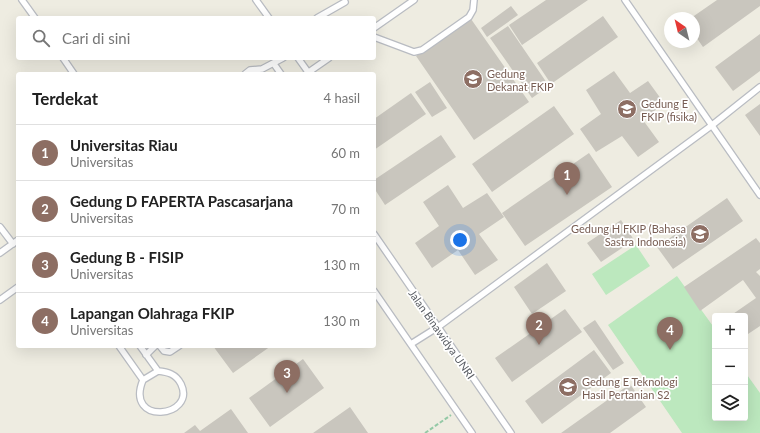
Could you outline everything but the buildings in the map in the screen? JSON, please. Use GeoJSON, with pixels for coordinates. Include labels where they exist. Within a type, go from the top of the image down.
{"type":"FeatureCollection","features":[{"type":"Feature","properties":{"kind":"lane"},"geometry":{"type":"LineString","coordinates":[[22,0],[34,16]]}},
{"type":"Feature","properties":{"kind":"lane"},"geometry":{"type":"LineString","coordinates":[[256,0],[268,16]]}},
{"type":"Feature","properties":{"kind":"lane"},"geometry":{"type":"LineString","coordinates":[[376,27],[414,0]]}},
{"type":"Feature","properties":{"kind":"lane"},"geometry":{"type":"LineString","coordinates":[[376,38],[414,52],[422,50],[469,17],[473,10],[474,0]]}},
{"type":"Feature","properties":{"kind":"lane"},"geometry":{"type":"LineString","coordinates":[[625,0],[760,195]]}},
{"type":"Feature","properties":{"kind":"lane"},"geometry":{"type":"LineString","coordinates":[[320,16],[345,2]]}},
{"type":"Feature","properties":{"kind":"lane"},"geometry":{"type":"LineString","coordinates":[[64,60],[73,72]]}},
{"type":"Feature","properties":{"kind":"lane"},"geometry":{"type":"LineString","coordinates":[[248,72],[250,70],[262,69],[280,60]]}},
{"type":"Feature","properties":{"kind":"lane"},"geometry":{"type":"LineString","coordinates":[[299,60],[306,72]]}},
{"type":"Feature","properties":{"kind":"lane"},"geometry":{"type":"LineString","coordinates":[[308,72],[326,60]]}},
{"type":"Feature","properties":{"kind":"lane"},"geometry":{"type":"LineString","coordinates":[[274,64],[280,72]]}},
{"type":"Feature","properties":{"kind":"lane"},"geometry":{"type":"LineString","coordinates":[[411,344],[438,327],[711,126],[760,87]]}},
{"type":"Feature","properties":{"kind":"lane"},"geometry":{"type":"LineString","coordinates":[[0,227],[15,242],[0,253]]}},
{"type":"Feature","properties":{"kind":"lane","name":"Jalan Binawidya UNRI"},"geometry":{"type":"LineString","coordinates":[[376,237],[511,433]]}},
{"type":"Feature","properties":{"kind":"lane"},"geometry":{"type":"LineString","coordinates":[[0,300],[16,288]]}},
{"type":"Feature","properties":{"kind":"lane"},"geometry":{"type":"LineString","coordinates":[[376,294],[472,433]]}},
{"type":"Feature","properties":{"kind":"lane"},"geometry":{"type":"LineString","coordinates":[[120,348],[143,380]]}},
{"type":"Feature","properties":{"kind":"lane"},"geometry":{"type":"LineString","coordinates":[[142,348],[158,371]]}},
{"type":"Feature","properties":{"kind":"lane"},"geometry":{"type":"LineString","coordinates":[[146,354],[153,348]]}},
{"type":"Feature","properties":{"kind":"lane"},"geometry":{"type":"LineString","coordinates":[[162,348],[164,351],[170,352],[176,348]]}},
{"type":"Feature","properties":{"kind":"lane"},"geometry":{"type":"LineString","coordinates":[[158,371],[167,372],[176,376],[181,384],[182,394],[179,403],[172,410],[163,413],[153,412],[145,407],[140,398],[140,388],[143,380],[158,371]]}},
{"type":"Feature","properties":{"kind":"path"},"geometry":{"type":"LineString","coordinates":[[424,433],[457,411]]}},
{"type":"Feature","properties":{"kind":"green space"},"geometry":{"type":"Polygon","coordinates":[[[636,245],[650,266],[606,295],[592,274],[636,245]]]}},
{"type":"Feature","properties":{"kind":"green space"},"geometry":{"type":"Polygon","coordinates":[[[677,276],[712,325],[712,421],[748,421],[748,376],[760,393],[760,433],[682,433],[608,325],[677,276]]]}},
{"type":"Feature","properties":{"kind":"place","name":"Gedung Dekanat FKIP"},"geometry":{"type":"Point","coordinates":[473,79]}},
{"type":"Feature","properties":{"kind":"place","name":"Gedung E FKIP (fisika)"},"geometry":{"type":"Point","coordinates":[627,109]}},
{"type":"Feature","properties":{"kind":"place","name":"Universitas Riau"},"geometry":{"type":"Point","coordinates":[567,195]}},
{"type":"Feature","properties":{"kind":"place","name":"Gedung H FKIP (Bahasa Sastra Indonesia)"},"geometry":{"type":"Point","coordinates":[700,234]}},
{"type":"Feature","properties":{"kind":"place","name":"Gedung D FAPERTA Pascasarjana"},"geometry":{"type":"Point","coordinates":[539,345]}},
{"type":"Feature","properties":{"kind":"place","name":"Lapangan Olahraga FKIP"},"geometry":{"type":"Point","coordinates":[670,350]}},
{"type":"Feature","properties":{"kind":"place","name":"Gedung E Teknologi Hasil Pertanian S2"},"geometry":{"type":"Point","coordinates":[568,387]}},
{"type":"Feature","properties":{"kind":"place","name":"Gedung B - FISIP"},"geometry":{"type":"Point","coordinates":[287,393]}}]}
